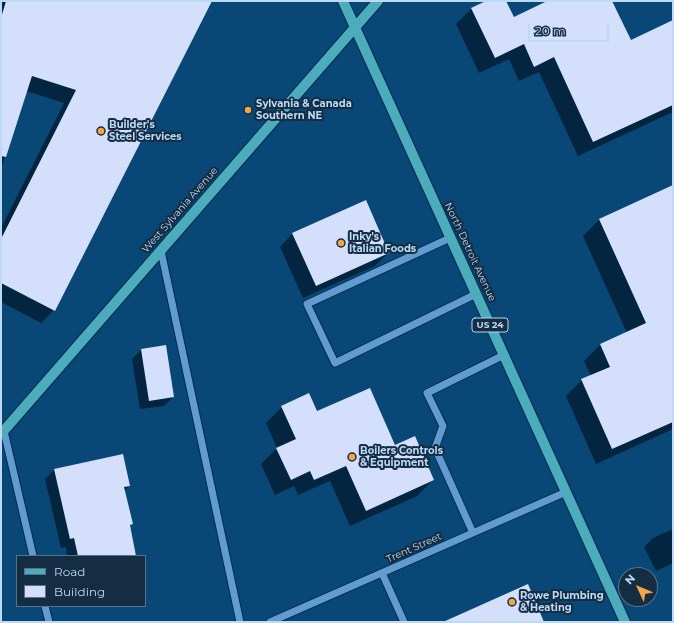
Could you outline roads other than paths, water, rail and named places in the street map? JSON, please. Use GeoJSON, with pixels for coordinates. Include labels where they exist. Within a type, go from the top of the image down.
{"type":"FeatureCollection","features":[{"type":"Feature","properties":{"kind":"main road","name":"North Detroit Avenue"},"geometry":{"type":"LineString","coordinates":[[343,1],[625,622]]}},
{"type":"Feature","properties":{"kind":"main road","name":"West Sylvania Avenue"},"geometry":{"type":"LineString","coordinates":[[2,433],[378,1]]}},
{"type":"Feature","properties":{"kind":"street"},"geometry":{"type":"LineString","coordinates":[[450,238],[307,304],[335,363],[476,294]]}},
{"type":"Feature","properties":{"kind":"street"},"geometry":{"type":"LineString","coordinates":[[160,250],[240,622]]}},
{"type":"Feature","properties":{"kind":"street"},"geometry":{"type":"LineString","coordinates":[[473,533],[435,448],[442,426],[427,392],[504,355]]}},
{"type":"Feature","properties":{"kind":"street"},"geometry":{"type":"LineString","coordinates":[[2,433],[33,555]]}},
{"type":"Feature","properties":{"kind":"street","name":"Trent Street"},"geometry":{"type":"LineString","coordinates":[[270,622],[566,492]]}},
{"type":"Feature","properties":{"kind":"street"},"geometry":{"type":"LineString","coordinates":[[382,573],[404,622]]}},
{"type":"Feature","properties":{"kind":"street"},"geometry":{"type":"LineString","coordinates":[[45,607],[49,622]]}},
{"type":"Feature","properties":{"kind":"place","name":"Sylvania & Canada Southern NE"},"geometry":{"type":"Point","coordinates":[248,110]}},
{"type":"Feature","properties":{"kind":"place","name":"Builder's Steel Services"},"geometry":{"type":"Point","coordinates":[101,131]}},
{"type":"Feature","properties":{"kind":"place","name":"Inky's Italian Foods"},"geometry":{"type":"Point","coordinates":[341,243]}},
{"type":"Feature","properties":{"kind":"place","name":"Boilers Controls & Equipment"},"geometry":{"type":"Point","coordinates":[352,457]}},
{"type":"Feature","properties":{"kind":"place","name":"Rowe Plumbing & Heating"},"geometry":{"type":"Point","coordinates":[512,602]}}]}
